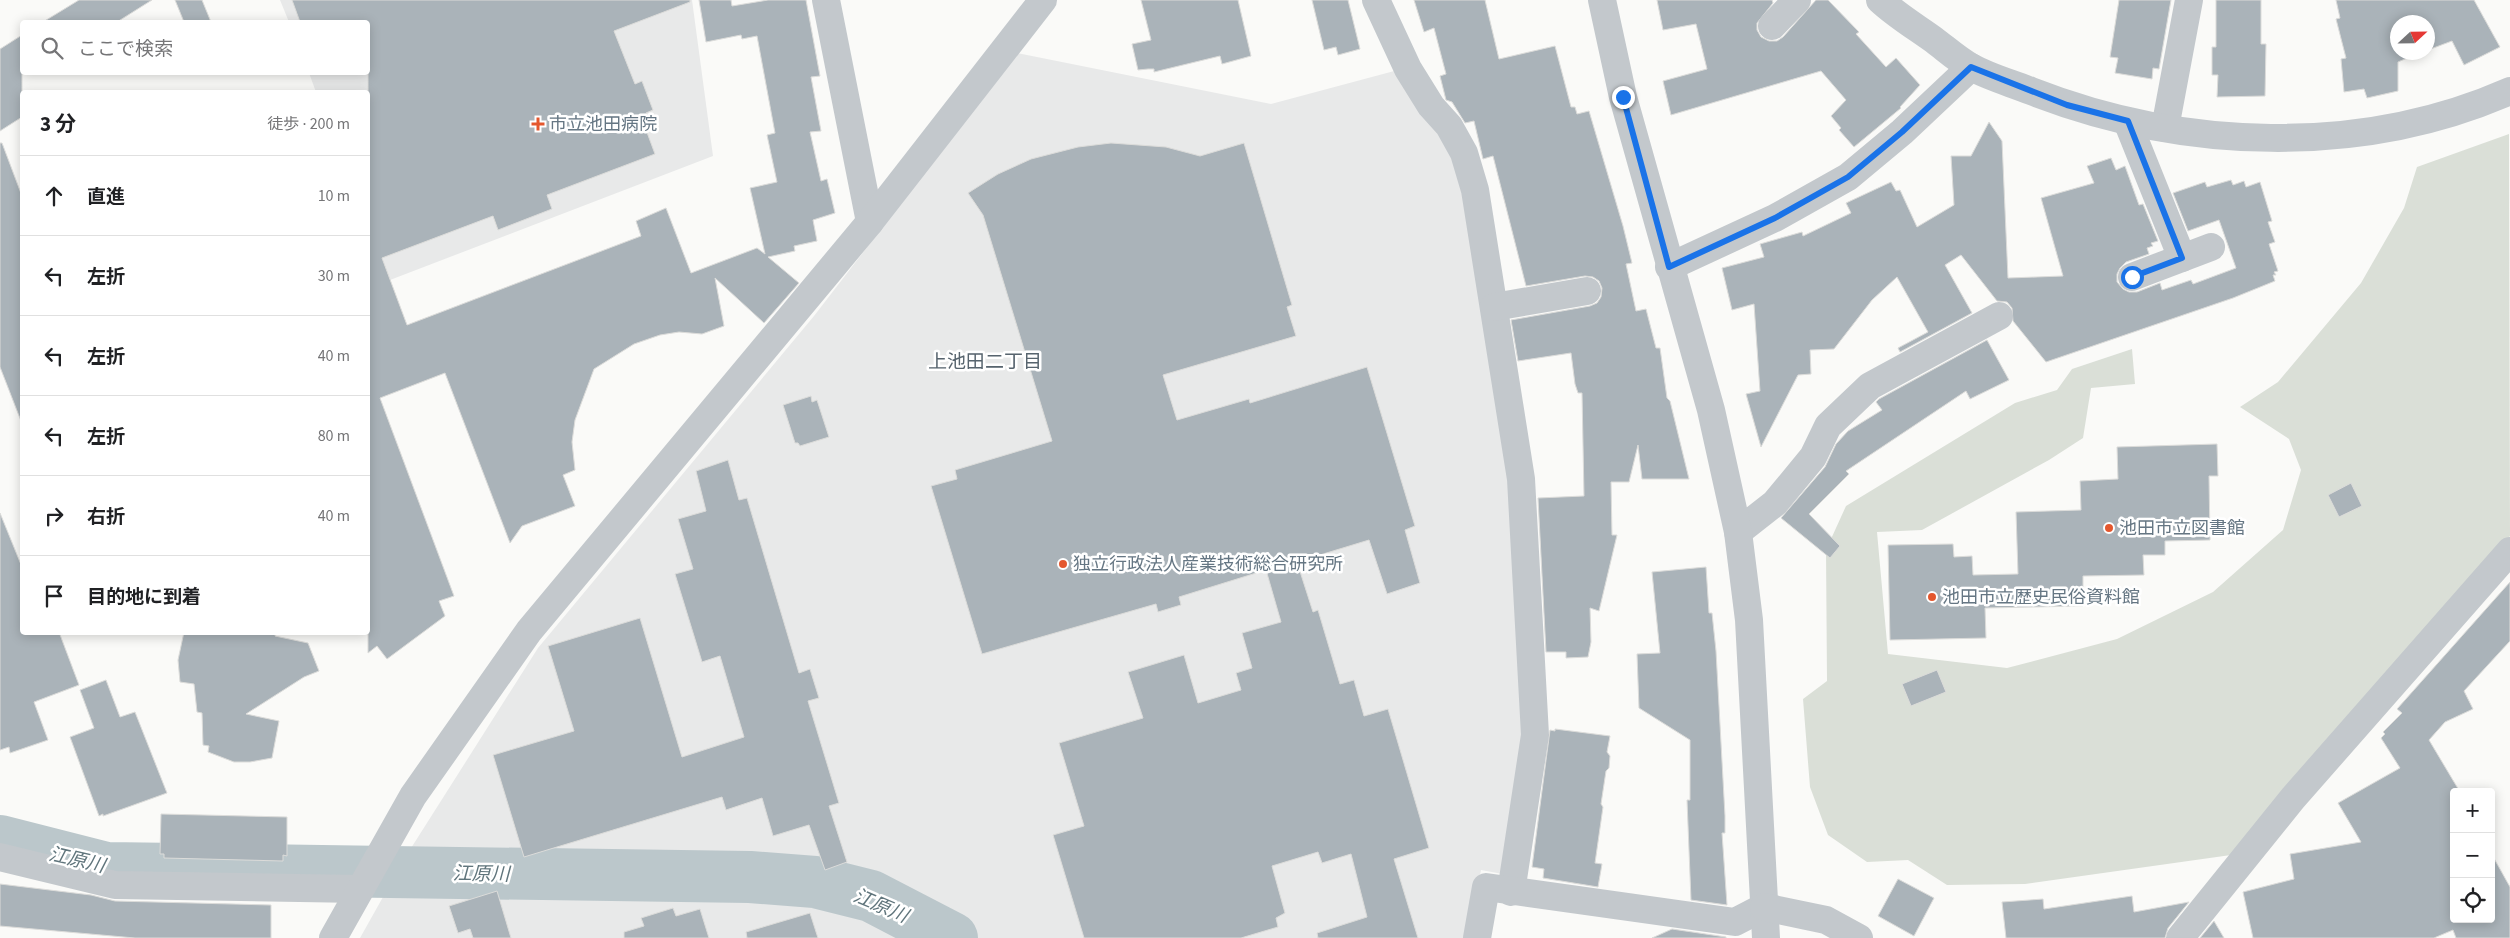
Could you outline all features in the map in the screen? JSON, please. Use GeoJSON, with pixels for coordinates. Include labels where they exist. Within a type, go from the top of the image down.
{"type":"FeatureCollection","features":[{"type":"Feature","properties":{"kind":"street"},"geometry":{"type":"LineString","coordinates":[[826,0],[870,222]]}},
{"type":"Feature","properties":{"kind":"street"},"geometry":{"type":"LineString","coordinates":[[333,938],[413,796],[529,631],[870,222],[1044,0]]}},
{"type":"Feature","properties":{"kind":"street"},"geometry":{"type":"LineString","coordinates":[[1376,0],[1408,68],[1431,106],[1449,126],[1464,153],[1475,190],[1521,478],[1536,736],[1511,892]]}},
{"type":"Feature","properties":{"kind":"street"},"geometry":{"type":"LineString","coordinates":[[1602,0],[1623,97],[1669,267],[1711,410],[1738,532],[1748,620],[1766,938]]}},
{"type":"Feature","properties":{"kind":"street"},"geometry":{"type":"LineString","coordinates":[[1772,26],[1797,0]]}},
{"type":"Feature","properties":{"kind":"street"},"geometry":{"type":"LineString","coordinates":[[1880,0],[1971,67],[2067,105],[2128,121],[2166,128],[2266,139],[2386,130],[2490,100],[2510,91]]}},
{"type":"Feature","properties":{"kind":"street"},"geometry":{"type":"LineString","coordinates":[[2166,128],[2189,0]]}},
{"type":"Feature","properties":{"kind":"street"},"geometry":{"type":"LineString","coordinates":[[1669,267],[1775,218],[1848,177],[1902,132],[1971,67]]}},
{"type":"Feature","properties":{"kind":"street"},"geometry":{"type":"LineString","coordinates":[[2128,121],[2182,258]]}},
{"type":"Feature","properties":{"kind":"street"},"geometry":{"type":"LineString","coordinates":[[2132,277],[2211,247]]}},
{"type":"Feature","properties":{"kind":"street"},"geometry":{"type":"LineString","coordinates":[[1494,307],[1587,291]]}},
{"type":"Feature","properties":{"kind":"street"},"geometry":{"type":"LineString","coordinates":[[1738,532],[1775,503],[1813,457],[1828,426],[1870,386],[1999,316]]}},
{"type":"Feature","properties":{"kind":"street"},"geometry":{"type":"LineString","coordinates":[[2180,938],[2293,798],[2510,551]]}},
{"type":"Feature","properties":{"kind":"street"},"geometry":{"type":"LineString","coordinates":[[0,857],[115,885],[360,889]]}},
{"type":"Feature","properties":{"kind":"street"},"geometry":{"type":"LineString","coordinates":[[1477,938],[1486,887],[1735,922],[1764,907],[1826,920],[1859,938]]}},
{"type":"Feature","properties":{"kind":"shaded area","name":"市立池田病院"},"geometry":{"type":"Polygon","coordinates":[[[280,0],[692,0],[713,156],[390,280],[370,228],[370,90],[315,90],[310,75],[370,75],[370,20],[288,20],[280,0]]]}},
{"type":"Feature","properties":{"kind":"shaded area","name":"独立行政法人産業技術総合研究所"},"geometry":{"type":"Polygon","coordinates":[[[1017,53],[1271,104],[1398,70],[1442,135],[1465,191],[1514,480],[1524,737],[1508,875],[1481,870],[1468,938],[360,938],[406,856],[538,648],[814,316],[1017,53]]]}},
{"type":"Feature","properties":{"kind":"shaded area"},"geometry":{"type":"Polygon","coordinates":[[[2509,134],[2510,536],[2231,855],[2025,884],[1947,885],[1908,860],[1867,862],[1828,835],[1810,787],[1803,699],[1827,681],[1826,550],[1846,506],[2015,403],[2057,390],[2072,369],[2132,349],[2135,384],[2091,388],[2083,438],[2049,460],[1922,530],[1877,532],[1888,654],[2007,668],[2117,639],[2213,592],[2283,530],[2301,470],[2289,439],[2240,407],[2278,382],[2361,283],[2404,208],[2417,167],[2509,134]]]}},
{"type":"Feature","properties":{"kind":"building"},"geometry":{"type":"Polygon","coordinates":[[[79,0],[152,0],[120,20],[46,20],[79,0]]]}},
{"type":"Feature","properties":{"kind":"building"},"geometry":{"type":"Polygon","coordinates":[[[175,0],[202,0],[210,20],[183,20],[175,0]]]}},
{"type":"Feature","properties":{"kind":"building"},"geometry":{"type":"Polygon","coordinates":[[[292,0],[690,0],[690,2],[614,31],[635,84],[642,81],[653,110],[646,113],[651,126],[645,127],[655,154],[547,195],[552,209],[498,230],[493,216],[382,258],[407,325],[641,236],[636,221],[666,208],[691,273],[757,248],[765,254],[750,188],[777,182],[767,135],[775,133],[757,36],[742,39],[741,35],[706,42],[699,0],[731,0],[732,6],[768,0],[806,0],[820,76],[811,77],[821,131],[810,132],[821,181],[827,179],[835,213],[813,220],[817,241],[794,246],[795,251],[768,257],[799,283],[764,323],[715,278],[724,326],[702,334],[679,332],[660,335],[634,344],[594,369],[575,420],[572,442],[575,470],[563,475],[575,506],[522,526],[510,543],[445,373],[380,398],[454,596],[439,601],[445,616],[387,659],[377,646],[368,653],[368,635],[370,635],[370,90],[368,90],[368,75],[370,75],[370,20],[299,20],[292,0]]]}},
{"type":"Feature","properties":{"kind":"building"},"geometry":{"type":"Polygon","coordinates":[[[1141,0],[1238,0],[1251,56],[1222,64],[1220,56],[1154,72],[1154,69],[1138,70],[1132,44],[1151,40],[1141,0]]]}},
{"type":"Feature","properties":{"kind":"building"},"geometry":{"type":"Polygon","coordinates":[[[1312,0],[1348,0],[1360,49],[1338,55],[1336,47],[1324,50],[1312,0]]]}},
{"type":"Feature","properties":{"kind":"building"},"geometry":{"type":"Polygon","coordinates":[[[1414,0],[1485,0],[1499,59],[1555,46],[1571,107],[1575,107],[1577,114],[1589,111],[1632,263],[1626,264],[1636,311],[1646,309],[1656,348],[1660,348],[1667,398],[1670,401],[1689,479],[1642,479],[1638,445],[1629,482],[1611,482],[1612,535],[1617,535],[1599,611],[1590,608],[1591,642],[1588,657],[1566,658],[1566,652],[1546,652],[1538,498],[1584,496],[1582,393],[1578,393],[1575,384],[1571,353],[1518,361],[1511,320],[1590,306],[1597,303],[1601,297],[1602,288],[1599,281],[1593,277],[1585,276],[1526,286],[1493,156],[1483,159],[1474,121],[1465,123],[1452,102],[1446,100],[1440,76],[1446,74],[1434,28],[1424,32],[1414,0]]]}},
{"type":"Feature","properties":{"kind":"building"},"geometry":{"type":"Polygon","coordinates":[[[1657,0],[1772,0],[1773,3],[1757,23],[1757,30],[1761,37],[1769,41],[1777,41],[1783,37],[1816,0],[1828,0],[1859,32],[1856,34],[1886,67],[1896,58],[1920,85],[1901,108],[1854,147],[1839,130],[1841,128],[1831,116],[1846,100],[1821,71],[1671,115],[1663,81],[1707,69],[1696,24],[1663,30],[1657,0]]]}},
{"type":"Feature","properties":{"kind":"building"},"geometry":{"type":"Polygon","coordinates":[[[2119,0],[2171,0],[2159,69],[2153,68],[2152,79],[2115,73],[2118,58],[2110,57],[2119,0]]]}},
{"type":"Feature","properties":{"kind":"building"},"geometry":{"type":"Polygon","coordinates":[[[2216,0],[2261,0],[2261,44],[2266,44],[2265,96],[2217,97],[2218,75],[2212,75],[2212,47],[2216,47],[2216,0]]]}},
{"type":"Feature","properties":{"kind":"building"},"geometry":{"type":"Polygon","coordinates":[[[2336,0],[2474,0],[2500,47],[2464,65],[2452,41],[2435,47],[2435,15],[2390,15],[2390,60],[2403,60],[2398,62],[2398,91],[2367,98],[2364,89],[2344,92],[2341,59],[2346,58],[2336,19],[2340,18],[2336,0]]]}},
{"type":"Feature","properties":{"kind":"building"},"geometry":{"type":"Polygon","coordinates":[[[20,36],[22,90],[20,90],[20,118],[0,131],[0,49],[20,36]]]}},
{"type":"Feature","properties":{"kind":"building"},"geometry":{"type":"Polygon","coordinates":[[[1989,122],[2002,141],[2008,278],[2063,276],[2041,198],[2094,183],[2087,166],[2111,158],[2116,170],[2125,166],[2139,205],[2143,204],[2158,241],[2151,243],[2153,246],[2147,248],[2149,254],[2126,262],[2120,268],[2117,274],[2117,282],[2123,289],[2129,292],[2137,292],[2160,283],[2162,290],[2191,280],[2193,284],[2236,268],[2219,220],[2188,231],[2173,193],[2205,182],[2207,187],[2231,180],[2233,185],[2244,181],[2246,187],[2260,182],[2272,221],[2268,222],[2275,242],[2269,244],[2278,271],[2274,272],[2276,275],[2273,275],[2275,281],[2233,298],[2046,362],[2013,321],[2012,308],[2007,302],[1997,301],[1961,255],[1945,265],[1972,313],[1900,352],[1898,348],[1928,332],[1897,277],[1872,300],[1834,349],[1810,350],[1811,374],[1798,375],[1761,447],[1746,394],[1760,391],[1754,304],[1732,310],[1722,268],[1764,257],[1760,244],[1802,232],[1803,236],[1851,213],[1846,203],[1891,182],[1896,191],[1900,190],[1917,227],[1954,205],[1951,156],[1971,156],[1989,122]]]}},
{"type":"Feature","properties":{"kind":"building"},"geometry":{"type":"Polygon","coordinates":[[[0,143],[2,143],[20,191],[20,418],[0,367],[0,143]]]}},
{"type":"Feature","properties":{"kind":"building"},"geometry":{"type":"Polygon","coordinates":[[[1111,143],[1166,147],[1200,156],[1244,143],[1292,305],[1287,307],[1296,336],[1163,375],[1177,420],[1249,399],[1250,403],[1367,367],[1415,526],[1405,530],[1420,583],[1387,594],[1369,540],[1297,562],[1313,612],[1318,610],[1340,684],[1354,680],[1364,716],[1388,709],[1429,848],[1394,859],[1418,938],[1318,938],[1317,933],[1367,917],[1351,854],[1322,863],[1318,852],[1272,866],[1285,913],[1276,918],[1278,927],[1241,938],[1084,938],[1053,835],[1084,826],[1059,743],[1143,718],[1128,672],[1184,655],[1198,703],[1241,690],[1236,673],[1252,668],[1242,633],[1281,622],[1266,570],[1179,597],[1181,605],[1158,612],[1156,604],[982,654],[931,486],[957,479],[955,470],[1052,441],[983,215],[968,193],[998,174],[1031,159],[1078,147],[1111,143]]]}},
{"type":"Feature","properties":{"kind":"building"},"geometry":{"type":"Polygon","coordinates":[[[1987,340],[2009,380],[1970,399],[1966,391],[1846,471],[1849,474],[1809,514],[1840,546],[1830,558],[1781,518],[1825,467],[1836,444],[1848,431],[1882,410],[1876,402],[1879,399],[1987,340]]]}},
{"type":"Feature","properties":{"kind":"building"},"geometry":{"type":"Polygon","coordinates":[[[811,396],[812,402],[817,400],[829,437],[800,446],[798,443],[795,443],[783,405],[811,396]]]}},
{"type":"Feature","properties":{"kind":"building"},"geometry":{"type":"Polygon","coordinates":[[[2217,444],[2218,476],[2209,476],[2210,540],[2165,541],[2165,555],[2143,555],[2144,575],[2083,576],[2083,606],[1985,608],[1986,638],[1890,640],[1888,545],[1953,544],[1954,557],[1972,556],[1973,575],[2018,574],[2016,512],[2081,510],[2080,481],[2118,479],[2117,447],[2217,444]]]}},
{"type":"Feature","properties":{"kind":"building"},"geometry":{"type":"Polygon","coordinates":[[[728,460],[739,500],[747,498],[799,673],[810,669],[819,698],[808,701],[839,803],[829,806],[847,862],[825,870],[809,825],[773,836],[762,798],[726,810],[722,797],[524,857],[493,755],[574,731],[548,646],[640,618],[682,757],[744,737],[720,656],[702,662],[675,574],[693,569],[678,519],[706,511],[696,471],[728,460]]]}},
{"type":"Feature","properties":{"kind":"building"},"geometry":{"type":"Polygon","coordinates":[[[2351,483],[2362,506],[2339,517],[2328,495],[2351,483]]]}},
{"type":"Feature","properties":{"kind":"building"},"geometry":{"type":"Polygon","coordinates":[[[0,513],[20,562],[20,635],[60,635],[79,685],[34,702],[48,740],[10,753],[9,747],[0,750],[0,513]]]}},
{"type":"Feature","properties":{"kind":"building"},"geometry":{"type":"Polygon","coordinates":[[[1706,567],[1709,613],[1712,613],[1716,651],[1725,816],[1725,833],[1722,833],[1727,905],[1691,900],[1687,800],[1690,800],[1690,740],[1639,708],[1637,654],[1660,653],[1652,572],[1706,567]]]}},
{"type":"Feature","properties":{"kind":"building"},"geometry":{"type":"Polygon","coordinates":[[[2510,582],[2510,641],[2464,691],[2473,709],[2445,722],[2429,740],[2458,788],[2450,788],[2450,923],[2495,923],[2495,860],[2510,887],[2510,938],[2456,938],[2453,930],[2434,938],[2253,938],[2243,892],[2294,879],[2290,854],[2361,842],[2338,803],[2400,768],[2381,738],[2385,734],[2383,732],[2402,713],[2397,709],[2510,582]]]}},
{"type":"Feature","properties":{"kind":"building"},"geometry":{"type":"Polygon","coordinates":[[[183,635],[275,635],[308,643],[319,671],[304,677],[246,714],[279,721],[272,758],[250,762],[234,762],[208,752],[209,746],[203,745],[202,713],[197,712],[194,684],[180,682],[178,660],[183,635]]]}},
{"type":"Feature","properties":{"kind":"building"},"geometry":{"type":"Polygon","coordinates":[[[1937,670],[1946,692],[1911,706],[1902,684],[1937,670]]]}},
{"type":"Feature","properties":{"kind":"building"},"geometry":{"type":"Polygon","coordinates":[[[106,680],[120,717],[135,712],[167,793],[99,816],[70,737],[94,728],[80,690],[106,680]]]}},
{"type":"Feature","properties":{"kind":"building"},"geometry":{"type":"Polygon","coordinates":[[[1555,729],[1610,736],[1607,752],[1610,756],[1609,768],[1606,771],[1601,804],[1603,807],[1595,863],[1602,864],[1598,887],[1543,878],[1544,869],[1532,867],[1550,730],[1555,731],[1555,729]]]}},
{"type":"Feature","properties":{"kind":"building"},"geometry":{"type":"Polygon","coordinates":[[[161,814],[287,817],[287,856],[283,855],[283,861],[164,858],[164,854],[160,854],[161,814]]]}},
{"type":"Feature","properties":{"kind":"building"},"geometry":{"type":"Polygon","coordinates":[[[1898,879],[1934,898],[1914,936],[1878,916],[1898,879]]]}},
{"type":"Feature","properties":{"kind":"building"},"geometry":{"type":"Polygon","coordinates":[[[0,884],[91,895],[115,901],[271,905],[271,938],[135,938],[0,926],[0,884]]]}},
{"type":"Feature","properties":{"kind":"building"},"geometry":{"type":"Polygon","coordinates":[[[497,891],[511,938],[473,938],[470,929],[458,933],[449,906],[497,891]]]}},
{"type":"Feature","properties":{"kind":"building"},"geometry":{"type":"Polygon","coordinates":[[[2132,896],[2134,912],[2189,902],[2168,928],[2165,938],[2006,938],[2002,902],[2043,899],[2044,909],[2132,896]]]}},
{"type":"Feature","properties":{"kind":"building"},"geometry":{"type":"Polygon","coordinates":[[[673,908],[676,916],[700,909],[709,938],[624,938],[624,932],[644,926],[641,918],[673,908]]]}},
{"type":"Feature","properties":{"kind":"building"},"geometry":{"type":"Polygon","coordinates":[[[810,913],[818,938],[747,938],[746,932],[810,913]]]}},
{"type":"Feature","properties":{"kind":"building"},"geometry":{"type":"Polygon","coordinates":[[[2214,921],[2224,938],[2200,938],[2214,921]]]}},
{"type":"Feature","properties":{"kind":"building"},"geometry":{"type":"Polygon","coordinates":[[[1672,929],[1726,937],[1726,938],[1652,938],[1672,929]]]}},
{"type":"Feature","properties":{"kind":"waterway","name":"江原川"},"geometry":{"type":"LineString","coordinates":[[0,841],[106,868],[750,877],[815,882],[871,896],[952,938]]}},
{"type":"Feature","properties":{"kind":"place","name":"市立池田病院"},"geometry":{"type":"Point","coordinates":[538,124]}},
{"type":"Feature","properties":{"kind":"place","name":"池田市立図書館"},"geometry":{"type":"Point","coordinates":[2109,528]}},
{"type":"Feature","properties":{"kind":"place","name":"独立行政法人産業技術総合研究所"},"geometry":{"type":"Point","coordinates":[1063,564]}},
{"type":"Feature","properties":{"kind":"place","name":"池田市立歴史民俗資料館"},"geometry":{"type":"Point","coordinates":[1932,597]}},
{"type":"Feature","properties":{"kind":"district","name":"上池田二丁目"},"geometry":{"type":"Point","coordinates":[985,361]}},
{"type":"Feature","properties":{"kind":"route"},"geometry":{"type":"LineString","coordinates":[[1623,97],[1669,267],[1775,218],[1848,177],[1902,132],[1971,67],[2067,105],[2128,121],[2182,258],[2132,277]]}}]}
